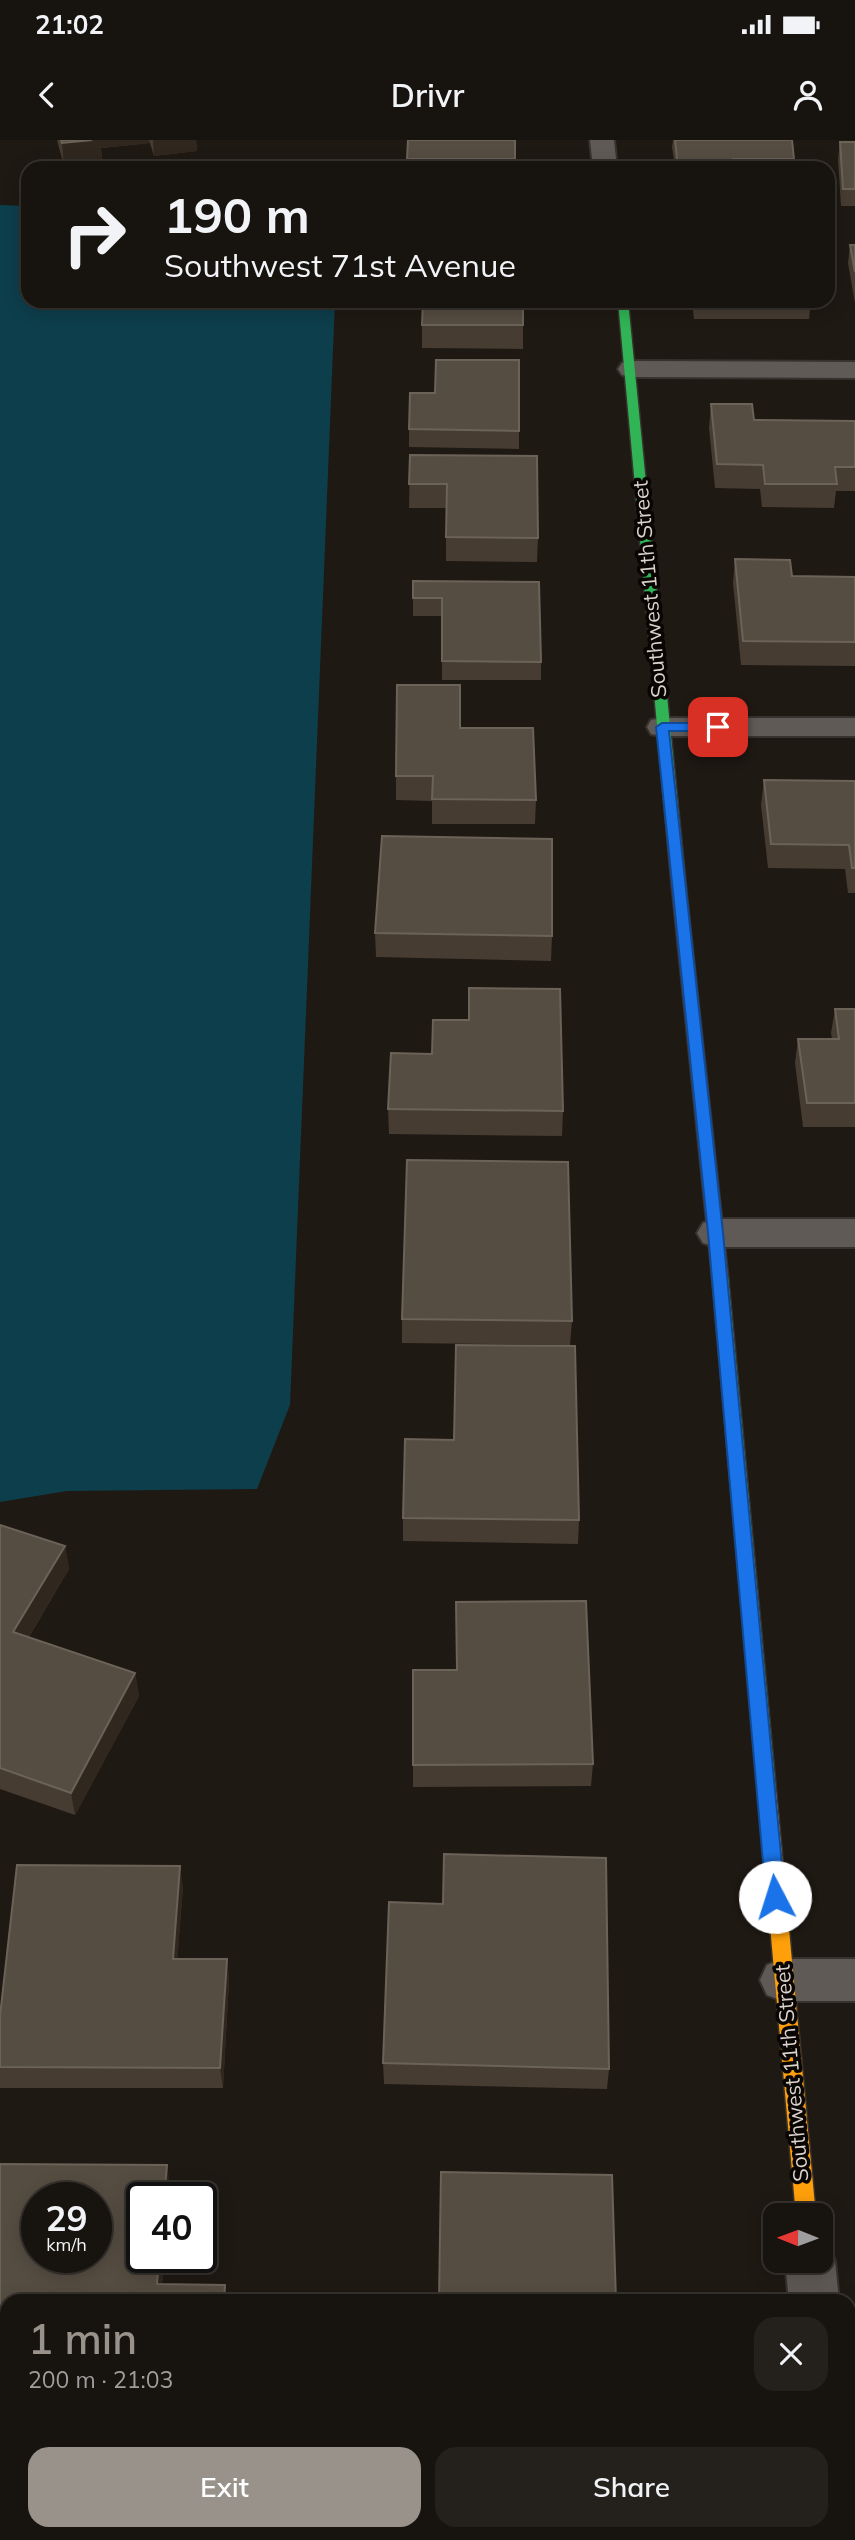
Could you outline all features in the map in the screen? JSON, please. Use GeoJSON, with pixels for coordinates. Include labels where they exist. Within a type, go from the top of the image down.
{"type":"FeatureCollection","features":[{"type":"Feature","properties":{"kind":"street"},"geometry":{"type":"LineString","coordinates":[[602,140],[604,161]]}},
{"type":"Feature","properties":{"kind":"street","name":"Southwest 11th Street"},"geometry":{"type":"LineString","coordinates":[[623,308],[631,369],[662,727],[716,1233],[805,2203]]}},
{"type":"Feature","properties":{"kind":"street"},"geometry":{"type":"LineString","coordinates":[[631,369],[855,370]]}},
{"type":"Feature","properties":{"kind":"street"},"geometry":{"type":"LineString","coordinates":[[662,727],[855,727]]}},
{"type":"Feature","properties":{"kind":"street"},"geometry":{"type":"LineString","coordinates":[[716,1233],[855,1233]]}},
{"type":"Feature","properties":{"kind":"street"},"geometry":{"type":"LineString","coordinates":[[783,1980],[855,1980]]}},
{"type":"Feature","properties":{"kind":"street"},"geometry":{"type":"LineString","coordinates":[[811,2273],[813,2294]]}},
{"type":"Feature","properties":{"kind":"water"},"geometry":{"type":"Polygon","coordinates":[[[0,205],[21,206],[21,308],[335,308],[290,1405],[257,1489],[67,1491],[0,1502],[0,205]]]}},
{"type":"Feature","properties":{"kind":"building"},"geometry":{"type":"Polygon","coordinates":[[[61,140],[92,140],[62,143],[61,140]]]}},
{"type":"Feature","properties":{"kind":"building"},"geometry":{"type":"Polygon","coordinates":[[[408,140],[515,140],[515,159],[407,159],[408,140]]]}},
{"type":"Feature","properties":{"kind":"building"},"geometry":{"type":"Polygon","coordinates":[[[675,140],[792,140],[794,159],[733,159],[677,161],[675,140]]]}},
{"type":"Feature","properties":{"kind":"building"},"geometry":{"type":"Polygon","coordinates":[[[840,142],[855,142],[855,189],[843,189],[840,142]]]}},
{"type":"Feature","properties":{"kind":"building"},"geometry":{"type":"Polygon","coordinates":[[[850,245],[855,245],[855,272],[850,245]]]}},
{"type":"Feature","properties":{"kind":"building"},"geometry":{"type":"Polygon","coordinates":[[[423,308],[523,308],[523,325],[422,325],[423,308]]]}},
{"type":"Feature","properties":{"kind":"building"},"geometry":{"type":"Polygon","coordinates":[[[436,360],[519,360],[519,431],[409,429],[410,393],[435,393],[436,360]]]}},
{"type":"Feature","properties":{"kind":"building"},"geometry":{"type":"Polygon","coordinates":[[[711,404],[752,404],[754,420],[855,421],[855,467],[835,467],[837,484],[765,484],[763,465],[717,464],[711,404]]]}},
{"type":"Feature","properties":{"kind":"building"},"geometry":{"type":"Polygon","coordinates":[[[410,455],[537,456],[538,538],[446,537],[447,484],[409,484],[410,455]]]}},
{"type":"Feature","properties":{"kind":"building"},"geometry":{"type":"Polygon","coordinates":[[[735,559],[790,560],[792,576],[855,577],[855,642],[743,641],[735,559]]]}},
{"type":"Feature","properties":{"kind":"building"},"geometry":{"type":"Polygon","coordinates":[[[413,581],[539,582],[541,662],[442,661],[442,598],[413,598],[413,581]]]}},
{"type":"Feature","properties":{"kind":"building"},"geometry":{"type":"Polygon","coordinates":[[[397,685],[460,685],[460,728],[533,728],[536,800],[432,799],[433,776],[396,776],[397,685]]]}},
{"type":"Feature","properties":{"kind":"building"},"geometry":{"type":"Polygon","coordinates":[[[764,780],[855,781],[855,868],[852,868],[849,845],[771,844],[764,780]]]}},
{"type":"Feature","properties":{"kind":"building"},"geometry":{"type":"Polygon","coordinates":[[[382,836],[552,839],[552,936],[375,933],[382,836]]]}},
{"type":"Feature","properties":{"kind":"building"},"geometry":{"type":"Polygon","coordinates":[[[469,988],[560,989],[563,1111],[388,1109],[391,1053],[432,1054],[433,1020],[469,1020],[469,988]]]}},
{"type":"Feature","properties":{"kind":"building"},"geometry":{"type":"Polygon","coordinates":[[[835,1009],[855,1009],[855,1103],[807,1103],[798,1039],[839,1039],[835,1009]]]}},
{"type":"Feature","properties":{"kind":"building"},"geometry":{"type":"Polygon","coordinates":[[[407,1160],[568,1162],[572,1321],[402,1319],[407,1160]]]}},
{"type":"Feature","properties":{"kind":"building"},"geometry":{"type":"Polygon","coordinates":[[[456,1345],[575,1346],[579,1520],[403,1518],[405,1439],[454,1440],[456,1345]]]}},
{"type":"Feature","properties":{"kind":"building"},"geometry":{"type":"Polygon","coordinates":[[[0,1525],[65,1546],[13,1632],[135,1673],[71,1793],[0,1768],[0,1525]]]}},
{"type":"Feature","properties":{"kind":"building"},"geometry":{"type":"Polygon","coordinates":[[[586,1601],[593,1764],[413,1765],[413,1670],[457,1670],[456,1602],[586,1601]]]}},
{"type":"Feature","properties":{"kind":"building"},"geometry":{"type":"Polygon","coordinates":[[[444,1854],[606,1858],[609,2069],[383,2063],[389,1902],[443,1904],[444,1854]]]}},
{"type":"Feature","properties":{"kind":"building"},"geometry":{"type":"Polygon","coordinates":[[[17,1865],[180,1866],[173,1959],[227,1959],[220,2068],[0,2067],[0,2016],[17,1865]]]}},
{"type":"Feature","properties":{"kind":"building"},"geometry":{"type":"Polygon","coordinates":[[[0,2164],[167,2165],[165,2182],[126,2182],[126,2273],[158,2273],[157,2284],[225,2285],[224,2294],[0,2294],[0,2164]]]}},
{"type":"Feature","properties":{"kind":"building"},"geometry":{"type":"Polygon","coordinates":[[[441,2172],[612,2175],[616,2294],[439,2294],[441,2172]]]}},
{"type":"Feature","properties":{"kind":"traffic: fast"},"geometry":{"type":"LineString","coordinates":[[624,308],[679,888]]}},
{"type":"Feature","properties":{"kind":"traffic: fast"},"geometry":{"type":"LineString","coordinates":[[720,1276],[767,1791]]}},
{"type":"Feature","properties":{"kind":"traffic: slow"},"geometry":{"type":"LineString","coordinates":[[767,1791],[805,2203]]}},
{"type":"Feature","properties":{"kind":"traffic: jam"},"geometry":{"type":"LineString","coordinates":[[679,888],[720,1276]]}},
{"type":"Feature","properties":{"kind":"route"},"geometry":{"type":"LineString","coordinates":[[718,727],[662,727],[716,1233],[775,1897]]}}]}
